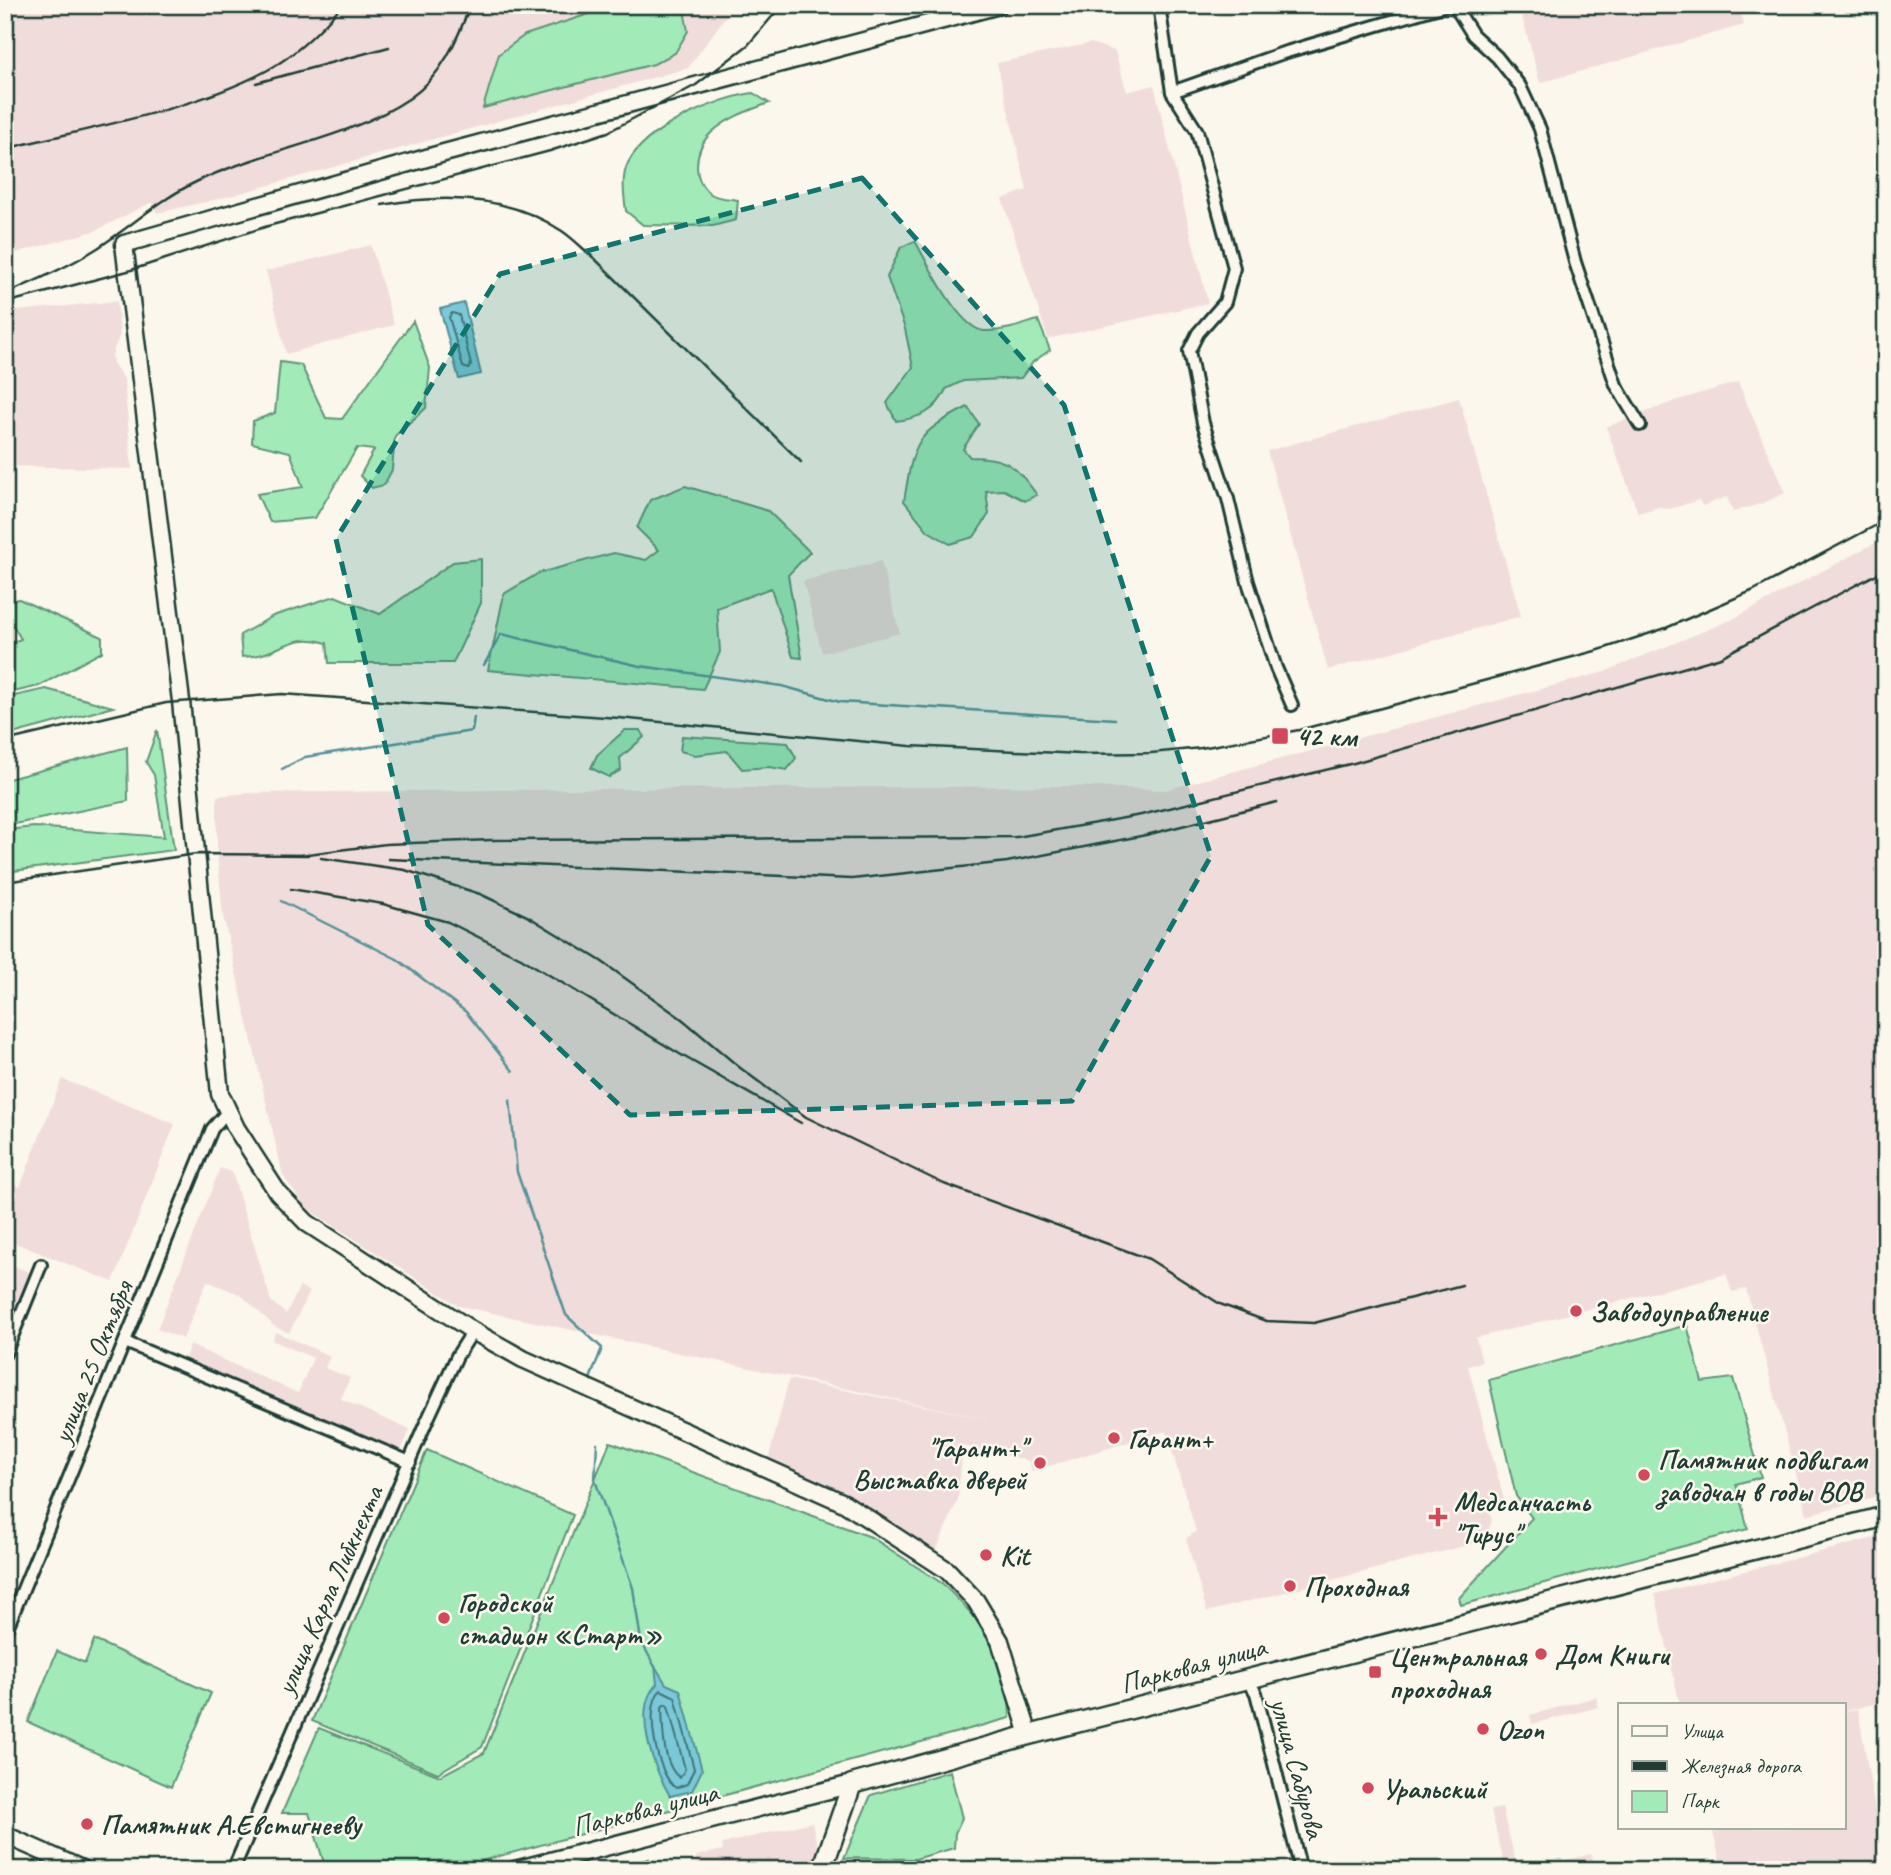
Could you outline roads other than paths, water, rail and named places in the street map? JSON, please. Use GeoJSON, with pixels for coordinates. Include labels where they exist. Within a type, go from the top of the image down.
{"type":"FeatureCollection","features":[{"type":"Feature","properties":{"kind":"main road","name":"Парковая улица"},"geometry":{"type":"LineString","coordinates":[[852,1784],[1029,1735],[1886,1516]]}},
{"type":"Feature","properties":{"kind":"main road"},"geometry":{"type":"LineString","coordinates":[[821,1870],[852,1784]]}},
{"type":"Feature","properties":{"kind":"street"},"geometry":{"type":"LineString","coordinates":[[999,5],[444,153],[124,244],[181,701],[220,1094],[227,1112],[278,1193],[307,1223],[473,1331],[535,1365],[844,1503],[947,1570],[976,1601],[1000,1641],[1029,1735]]}},
{"type":"Feature","properties":{"kind":"street"},"geometry":{"type":"LineString","coordinates":[[1159,5],[1172,92],[1197,131],[1234,268],[1225,302],[1198,333],[1189,351],[1203,423],[1228,499],[1264,631],[1292,705]]}},
{"type":"Feature","properties":{"kind":"street"},"geometry":{"type":"LineString","coordinates":[[1172,92],[1283,53],[1446,5]]}},
{"type":"Feature","properties":{"kind":"street"},"geometry":{"type":"LineString","coordinates":[[1454,5],[1473,35],[1497,57],[1520,86],[1540,129],[1575,262],[1616,385],[1640,425]]}},
{"type":"Feature","properties":{"kind":"street","name":"улица 25 Октября"},"geometry":{"type":"LineString","coordinates":[[5,1633],[212,1129],[227,1112]]}},
{"type":"Feature","properties":{"kind":"street"},"geometry":{"type":"LineString","coordinates":[[5,1354],[41,1265]]}},
{"type":"Feature","properties":{"kind":"street","name":"улица Карла Либкнехта"},"geometry":{"type":"LineString","coordinates":[[233,1870],[410,1461],[457,1356],[473,1331]]}},
{"type":"Feature","properties":{"kind":"street"},"geometry":{"type":"LineString","coordinates":[[125,1342],[410,1461]]}},
{"type":"Feature","properties":{"kind":"street","name":"улица Сабурова"},"geometry":{"type":"LineString","coordinates":[[1247,1679],[1256,1693],[1300,1870]]}},
{"type":"Feature","properties":{"kind":"street","name":"Парковая улица"},"geometry":{"type":"LineString","coordinates":[[515,1870],[852,1784]]}},
{"type":"Feature","properties":{"kind":"street"},"geometry":{"type":"LineString","coordinates":[[5,1835],[84,1870]]}},
{"type":"Feature","properties":{"kind":"water"},"geometry":{"type":"Polygon","coordinates":[[[464,303],[481,374],[459,379],[440,309],[464,303]]]}},
{"type":"Feature","properties":{"kind":"water"},"geometry":{"type":"Polygon","coordinates":[[[655,1666],[666,1684],[680,1690],[702,1770],[692,1791],[670,1796],[652,1756],[645,1724],[649,1695],[657,1684],[655,1666]]]}},
{"type":"Feature","properties":{"kind":"waterway"},"geometry":{"type":"LineString","coordinates":[[484,665],[501,634],[640,666],[782,686],[840,702],[1115,719]]}},
{"type":"Feature","properties":{"kind":"waterway"},"geometry":{"type":"LineString","coordinates":[[282,769],[305,757],[472,731],[474,717]]}},
{"type":"Feature","properties":{"kind":"waterway"},"geometry":{"type":"LineString","coordinates":[[281,901],[397,959],[466,1012],[513,1071]]}},
{"type":"Feature","properties":{"kind":"waterway"},"geometry":{"type":"LineString","coordinates":[[510,1100],[517,1172],[566,1315],[602,1348],[590,1379]]}},
{"type":"Feature","properties":{"kind":"waterway"},"geometry":{"type":"LineString","coordinates":[[597,1443],[595,1480],[633,1588],[641,1641],[655,1667]]}},
{"type":"Feature","properties":{"kind":"railway"},"geometry":{"type":"LineString","coordinates":[[5,149],[172,108],[237,85],[287,58],[316,33],[342,5]]}},
{"type":"Feature","properties":{"kind":"railway"},"geometry":{"type":"LineString","coordinates":[[5,294],[85,256],[171,196],[198,181],[251,160],[360,124],[410,98],[431,79],[447,56],[470,5]]}},
{"type":"Feature","properties":{"kind":"railway"},"geometry":{"type":"LineString","coordinates":[[5,303],[128,271],[268,226],[550,151],[608,132],[696,85],[748,45],[782,5]]}},
{"type":"Feature","properties":{"kind":"railway"},"geometry":{"type":"LineString","coordinates":[[256,83],[389,47]]}},
{"type":"Feature","properties":{"kind":"railway"},"geometry":{"type":"LineString","coordinates":[[382,205],[428,199],[475,200],[520,210],[562,231],[595,259],[801,462]]}},
{"type":"Feature","properties":{"kind":"railway"},"geometry":{"type":"LineString","coordinates":[[5,741],[166,703],[282,694],[619,718],[910,746],[1080,754],[1151,753],[1201,748],[1299,730],[1599,650],[1666,628],[1754,590],[1886,520]]}},
{"type":"Feature","properties":{"kind":"railway"},"geometry":{"type":"LineString","coordinates":[[300,855],[386,844],[491,840],[1017,837],[1141,815],[1354,763],[1721,657],[1886,569]]}},
{"type":"Feature","properties":{"kind":"railway"},"geometry":{"type":"LineString","coordinates":[[388,859],[852,879],[1007,862],[1146,835],[1277,802]]}},
{"type":"Feature","properties":{"kind":"railway"},"geometry":{"type":"LineString","coordinates":[[5,882],[196,854],[308,855]]}},
{"type":"Feature","properties":{"kind":"railway"},"geometry":{"type":"LineString","coordinates":[[321,858],[405,870],[480,894],[529,917],[601,961],[682,1019],[739,1067],[806,1117],[944,1184],[1149,1259],[1220,1304],[1266,1321],[1314,1323],[1462,1285]]}},
{"type":"Feature","properties":{"kind":"railway"},"geometry":{"type":"LineString","coordinates":[[291,889],[383,904],[448,922],[521,958],[683,1056],[801,1123]]}},
{"type":"Feature","properties":{"kind":"place","name":"42 км"},"geometry":{"type":"Point","coordinates":[1280,736]}},
{"type":"Feature","properties":{"kind":"place","name":"Заводоуправление"},"geometry":{"type":"Point","coordinates":[1576,1311]}},
{"type":"Feature","properties":{"kind":"place","name":"Гарант+"},"geometry":{"type":"Point","coordinates":[1114,1438]}},
{"type":"Feature","properties":{"kind":"place","name":"\"Гарант+\" Выставка дверей"},"geometry":{"type":"Point","coordinates":[1040,1463]}},
{"type":"Feature","properties":{"kind":"place","name":"Памятник подвигам заводчан в годы ВОВ"},"geometry":{"type":"Point","coordinates":[1644,1475]}},
{"type":"Feature","properties":{"kind":"place","name":"Медсанчасть \"Тирус\""},"geometry":{"type":"Point","coordinates":[1438,1517]}},
{"type":"Feature","properties":{"kind":"place","name":"Kit"},"geometry":{"type":"Point","coordinates":[986,1555]}},
{"type":"Feature","properties":{"kind":"place","name":"Проходная"},"geometry":{"type":"Point","coordinates":[1290,1586]}},
{"type":"Feature","properties":{"kind":"place","name":"Городской стадион «Старт»"},"geometry":{"type":"Point","coordinates":[444,1618]}},
{"type":"Feature","properties":{"kind":"place","name":"Дом Книги"},"geometry":{"type":"Point","coordinates":[1541,1654]}},
{"type":"Feature","properties":{"kind":"place","name":"Центральная проходная"},"geometry":{"type":"Point","coordinates":[1375,1672]}},
{"type":"Feature","properties":{"kind":"place","name":"Ozon"},"geometry":{"type":"Point","coordinates":[1483,1729]}},
{"type":"Feature","properties":{"kind":"place","name":"Уральский"},"geometry":{"type":"Point","coordinates":[1368,1788]}},
{"type":"Feature","properties":{"kind":"place","name":"Памятник А.Евстигнееву"},"geometry":{"type":"Point","coordinates":[87,1824]}}]}
